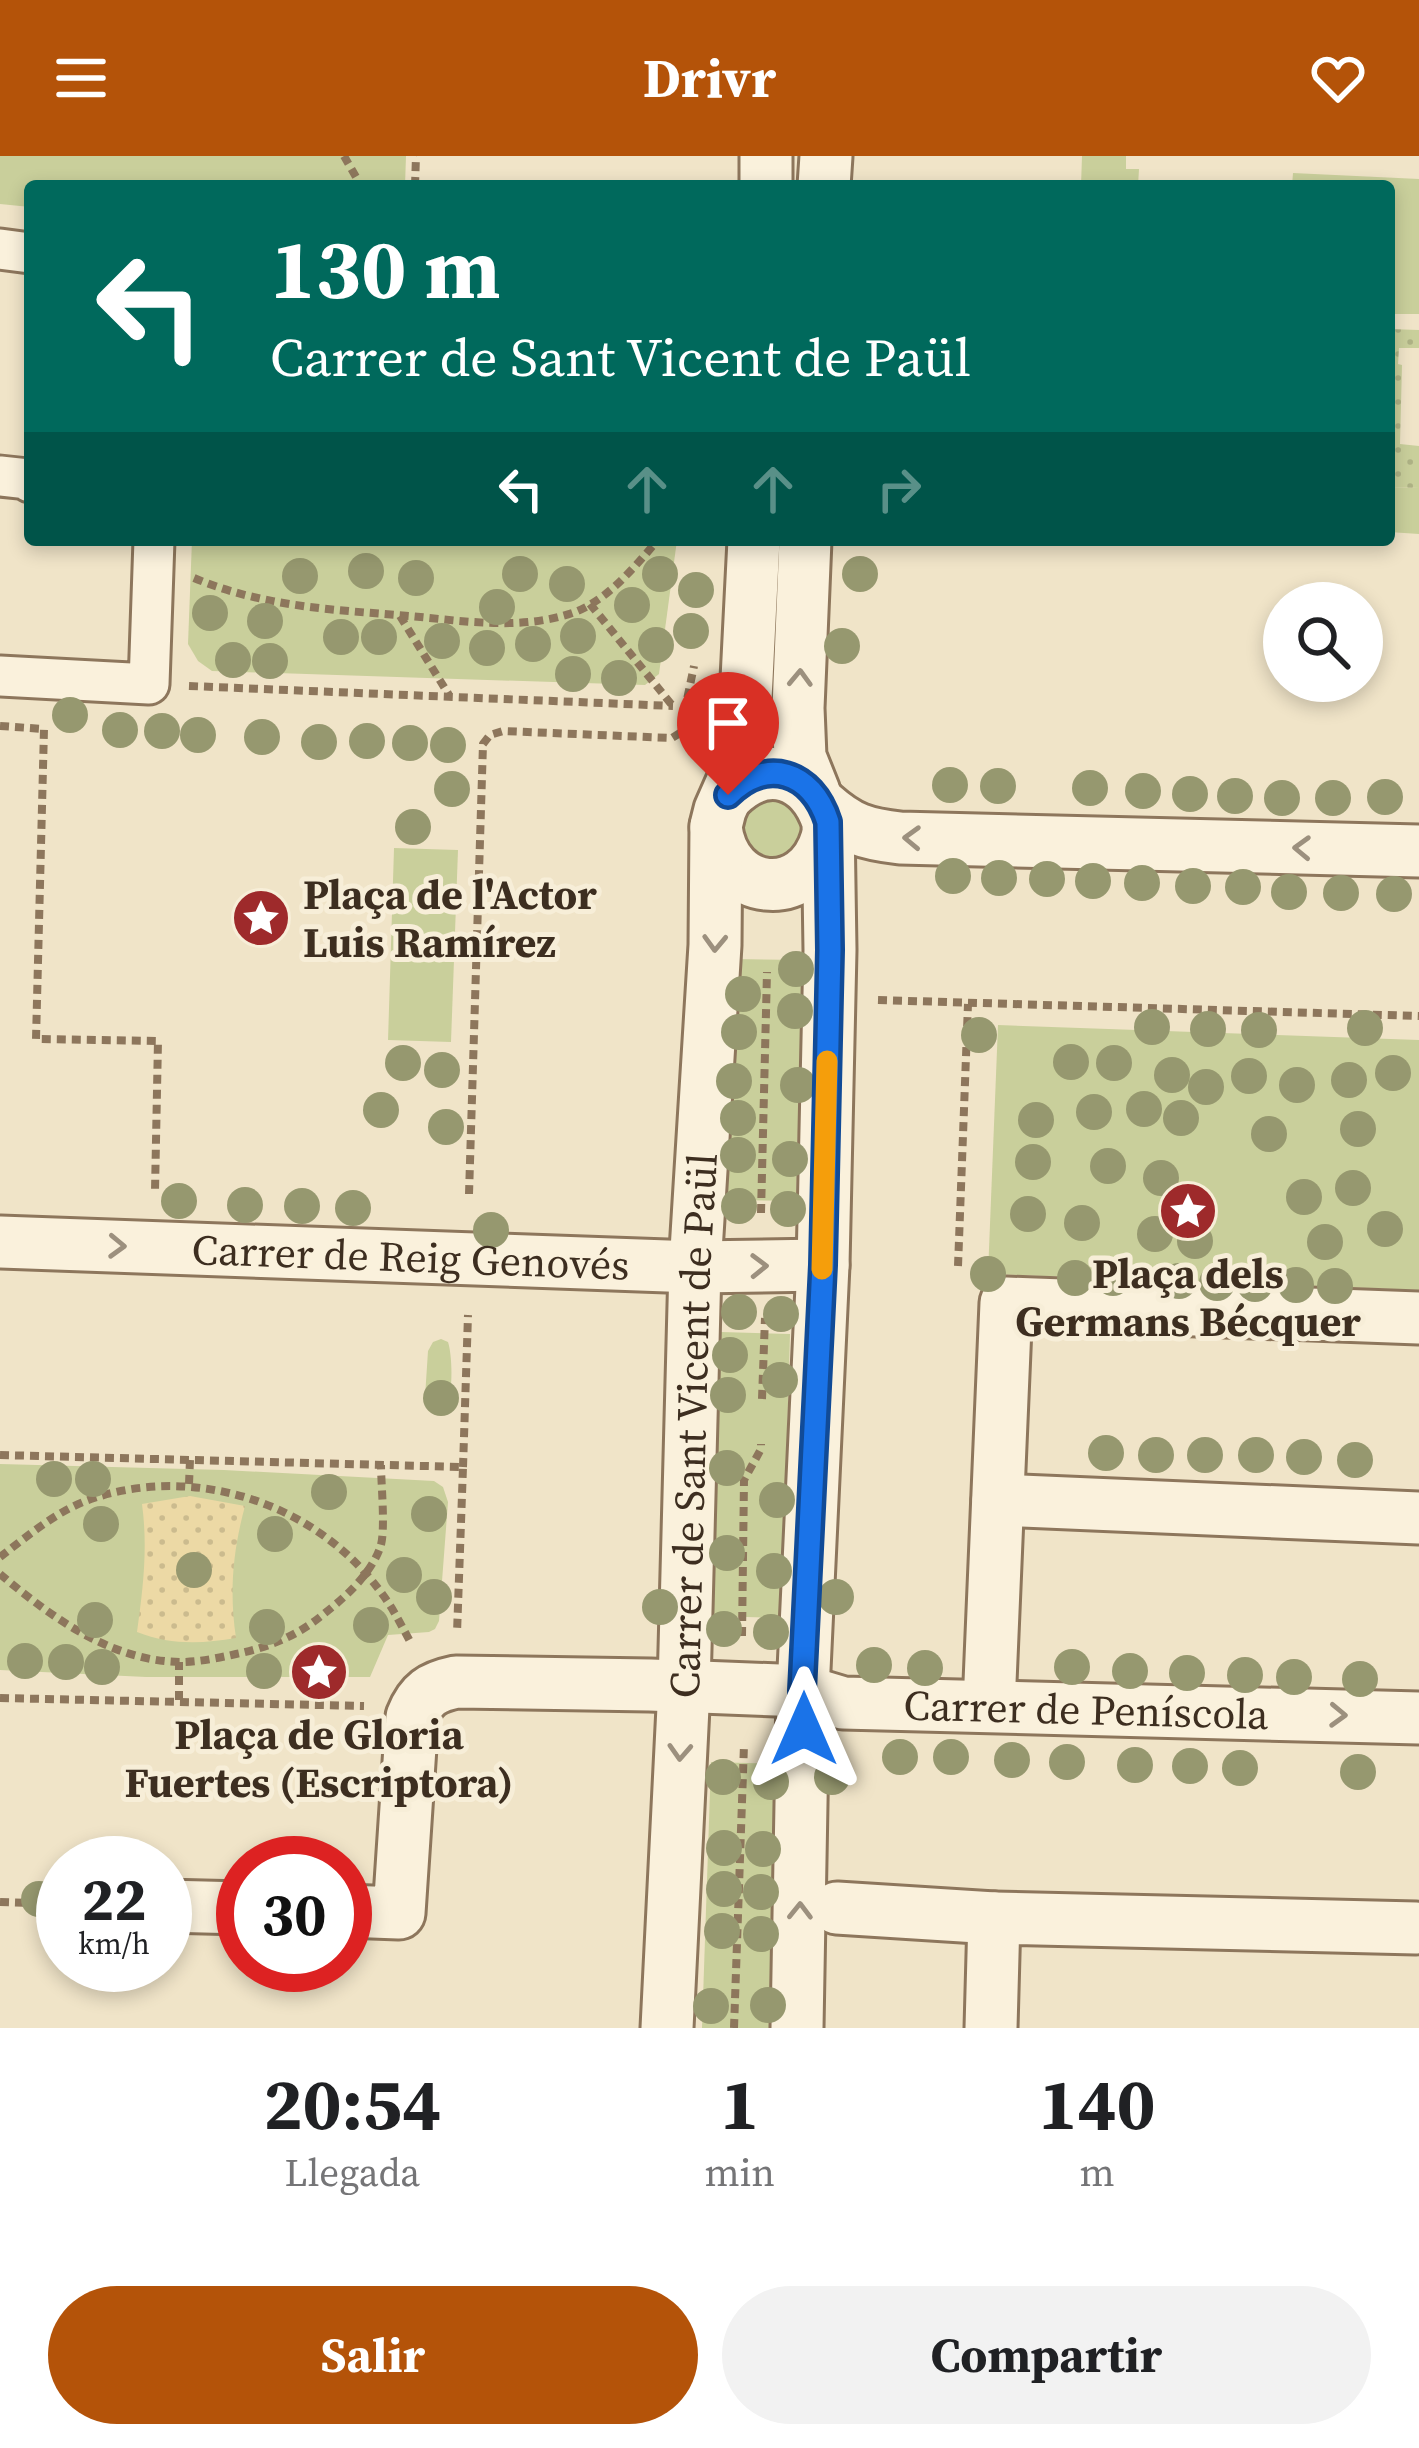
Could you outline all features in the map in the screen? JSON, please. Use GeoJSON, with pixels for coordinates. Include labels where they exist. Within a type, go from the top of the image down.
{"type":"FeatureCollection","features":[{"type":"Feature","properties":{"kind":"street","name":"Carrer de Sant Vicent de Paül"},"geometry":{"type":"LineString","coordinates":[[667,2028],[684,1687],[695,1268],[722,811],[743,758],[754,546]]}},
{"type":"Feature","properties":{"kind":"street"},"geometry":{"type":"LineString","coordinates":[[797,2028],[802,1691],[823,1265],[830,950],[821,812],[800,757],[806,546]]}},
{"type":"Feature","properties":{"kind":"street"},"geometry":{"type":"LineString","coordinates":[[0,676],[149,684],[154,550]]}},
{"type":"Feature","properties":{"kind":"street"},"geometry":{"type":"LineString","coordinates":[[821,812],[822,854],[800,878],[767,885],[736,872],[724,859],[718,843],[722,811],[739,784],[771,773],[802,782],[821,812],[869,835],[1419,851]]}},
{"type":"Feature","properties":{"kind":"street","name":"Carrer de Reig Genovés"},"geometry":{"type":"LineString","coordinates":[[0,1242],[695,1268],[823,1265]]}},
{"type":"Feature","properties":{"kind":"street"},"geometry":{"type":"LineString","coordinates":[[989,1706],[1006,1303],[1419,1318]]}},
{"type":"Feature","properties":{"kind":"street"},"geometry":{"type":"LineString","coordinates":[[998,1500],[1419,1518]]}},
{"type":"Feature","properties":{"kind":"street"},"geometry":{"type":"LineString","coordinates":[[372,1912],[399,1913],[412,1717],[419,1700],[434,1687],[456,1682],[684,1687]]}},
{"type":"Feature","properties":{"kind":"street","name":"Carrer de Peníscola"},"geometry":{"type":"LineString","coordinates":[[684,1687],[802,1691],[843,1703],[1419,1718]]}},
{"type":"Feature","properties":{"kind":"street"},"geometry":{"type":"LineString","coordinates":[[837,1907],[994,1918],[1416,1928]]}},
{"type":"Feature","properties":{"kind":"street"},"geometry":{"type":"LineString","coordinates":[[991,2028],[994,1918]]}},
{"type":"Feature","properties":{"kind":"path"},"geometry":{"type":"LineString","coordinates":[[154,550],[230,593],[315,609],[489,623],[536,622],[577,611],[608,592],[652,546]]}},
{"type":"Feature","properties":{"kind":"path"},"geometry":{"type":"LineString","coordinates":[[149,684],[674,706],[590,604]]}},
{"type":"Feature","properties":{"kind":"path"},"geometry":{"type":"LineString","coordinates":[[399,615],[450,697]]}},
{"type":"Feature","properties":{"kind":"path"},"geometry":{"type":"LineString","coordinates":[[470,1194],[483,743],[503,731],[672,738],[680,733],[698,647]]}},
{"type":"Feature","properties":{"kind":"path"},"geometry":{"type":"LineString","coordinates":[[0,726],[44,729],[36,1039],[158,1041],[155,1191]]}},
{"type":"Feature","properties":{"kind":"path"},"geometry":{"type":"LineString","coordinates":[[761,1214],[768,969]]}},
{"type":"Feature","properties":{"kind":"path"},"geometry":{"type":"LineString","coordinates":[[871,999],[1419,1016]]}},
{"type":"Feature","properties":{"kind":"path"},"geometry":{"type":"LineString","coordinates":[[958,1266],[968,1004]]}},
{"type":"Feature","properties":{"kind":"path"},"geometry":{"type":"LineString","coordinates":[[457,1641],[467,1315]]}},
{"type":"Feature","properties":{"kind":"path"},"geometry":{"type":"LineString","coordinates":[[762,1406],[765,1318]]}},
{"type":"Feature","properties":{"kind":"path"},"geometry":{"type":"LineString","coordinates":[[742,1636],[744,1480],[761,1449],[761,1427]]}},
{"type":"Feature","properties":{"kind":"path"},"geometry":{"type":"LineString","coordinates":[[0,1455],[463,1467]]}},
{"type":"Feature","properties":{"kind":"path"},"geometry":{"type":"LineString","coordinates":[[189,1484],[190,1460]]}},
{"type":"Feature","properties":{"kind":"path"},"geometry":{"type":"LineString","coordinates":[[0,1574],[57,1619],[94,1640],[136,1654],[179,1662],[267,1647],[310,1625],[345,1598],[365,1573],[382,1545],[381,1465]]}},
{"type":"Feature","properties":{"kind":"path"},"geometry":{"type":"LineString","coordinates":[[0,1557],[53,1517],[93,1498],[149,1486],[189,1484],[239,1494],[294,1517],[333,1543],[384,1595],[411,1643]]}},
{"type":"Feature","properties":{"kind":"path"},"geometry":{"type":"LineString","coordinates":[[178,1700],[179,1662]]}},
{"type":"Feature","properties":{"kind":"path"},"geometry":{"type":"LineString","coordinates":[[0,1698],[383,1706]]}},
{"type":"Feature","properties":{"kind":"path"},"geometry":{"type":"LineString","coordinates":[[734,2028],[744,1745]]}},
{"type":"Feature","properties":{"kind":"path"},"geometry":{"type":"LineString","coordinates":[[0,1902],[36,1903]]}},
{"type":"Feature","properties":{"kind":"green space"},"geometry":{"type":"Polygon","coordinates":[[[0,156],[406,156],[405,180],[24,180],[24,206],[0,204],[0,156]]]}},
{"type":"Feature","properties":{"kind":"green space"},"geometry":{"type":"Polygon","coordinates":[[[1082,156],[1126,156],[1126,169],[1139,169],[1138,180],[1081,180],[1082,156]]]}},
{"type":"Feature","properties":{"kind":"green space"},"geometry":{"type":"Polygon","coordinates":[[[1293,173],[1419,179],[1419,314],[1395,314],[1395,180],[1292,180],[1293,173]]]}},
{"type":"Feature","properties":{"kind":"green space"},"geometry":{"type":"Polygon","coordinates":[[[1395,329],[1419,330],[1419,348],[1399,348],[1398,364],[1402,365],[1400,444],[1419,446],[1419,488],[1395,487],[1395,329]]]}},
{"type":"Feature","properties":{"kind":"green space"},"geometry":{"type":"Polygon","coordinates":[[[1395,487],[1419,488],[1419,534],[1395,532],[1395,487]]]}},
{"type":"Feature","properties":{"kind":"green space"},"geometry":{"type":"Polygon","coordinates":[[[192,546],[676,546],[659,674],[645,685],[212,671],[198,661],[188,644],[192,546]]]}},
{"type":"Feature","properties":{"kind":"green space"},"geometry":{"type":"Polygon","coordinates":[[[767,793],[806,814],[802,848],[773,864],[744,849],[739,815],[767,793]]]}},
{"type":"Feature","properties":{"kind":"green space"},"geometry":{"type":"Polygon","coordinates":[[[394,848],[458,850],[451,1042],[388,1040],[394,848]]]}},
{"type":"Feature","properties":{"kind":"green space"},"geometry":{"type":"Polygon","coordinates":[[[734,959],[803,960],[796,1201],[727,1200],[734,959]]]}},
{"type":"Feature","properties":{"kind":"green space"},"geometry":{"type":"Polygon","coordinates":[[[998,1025],[1419,1040],[1419,1290],[988,1274],[998,1025]]]}},
{"type":"Feature","properties":{"kind":"green space"},"geometry":{"type":"Polygon","coordinates":[[[721,1332],[790,1334],[782,1618],[712,1616],[721,1332]]]}},
{"type":"Feature","properties":{"kind":"green space"},"geometry":{"type":"Polygon","coordinates":[[[441,1339],[448,1342],[451,1383],[446,1403],[436,1408],[425,1397],[428,1351],[441,1339]]]}},
{"type":"Feature","properties":{"kind":"green space"},"geometry":{"type":"Polygon","coordinates":[[[0,1464],[434,1481],[443,1487],[448,1502],[439,1621],[429,1632],[388,1635],[370,1677],[146,1677],[0,1670],[0,1464]]]}},
{"type":"Feature","properties":{"kind":"green space"},"geometry":{"type":"Polygon","coordinates":[[[711,1762],[780,1764],[771,2028],[702,2028],[711,1762]]]}},
{"type":"Feature","properties":{"kind":"sand"},"geometry":{"type":"Polygon","coordinates":[[[190,1496],[245,1506],[233,1571],[236,1638],[186,1642],[137,1632],[145,1552],[142,1504],[190,1496]]]}},
{"type":"Feature","properties":{"kind":"slow traffic"},"geometry":{"type":"LineString","coordinates":[[822,1269],[827,1061]]}},
{"type":"Feature","properties":{"kind":"place","name":"Plaça de l'Actor Luis Ramírez"},"geometry":{"type":"Point","coordinates":[261,918]}},
{"type":"Feature","properties":{"kind":"place","name":"Plaça dels Germans Bécquer"},"geometry":{"type":"Point","coordinates":[1188,1211]}},
{"type":"Feature","properties":{"kind":"place","name":"Plaça de Gloria Fuertes (Escriptora)"},"geometry":{"type":"Point","coordinates":[319,1672]}},
{"type":"Feature","properties":{"kind":"route"},"geometry":{"type":"LineString","coordinates":[[728,795],[754,776],[787,775],[814,792],[828,822],[823,1265],[804,1729]]}}]}
